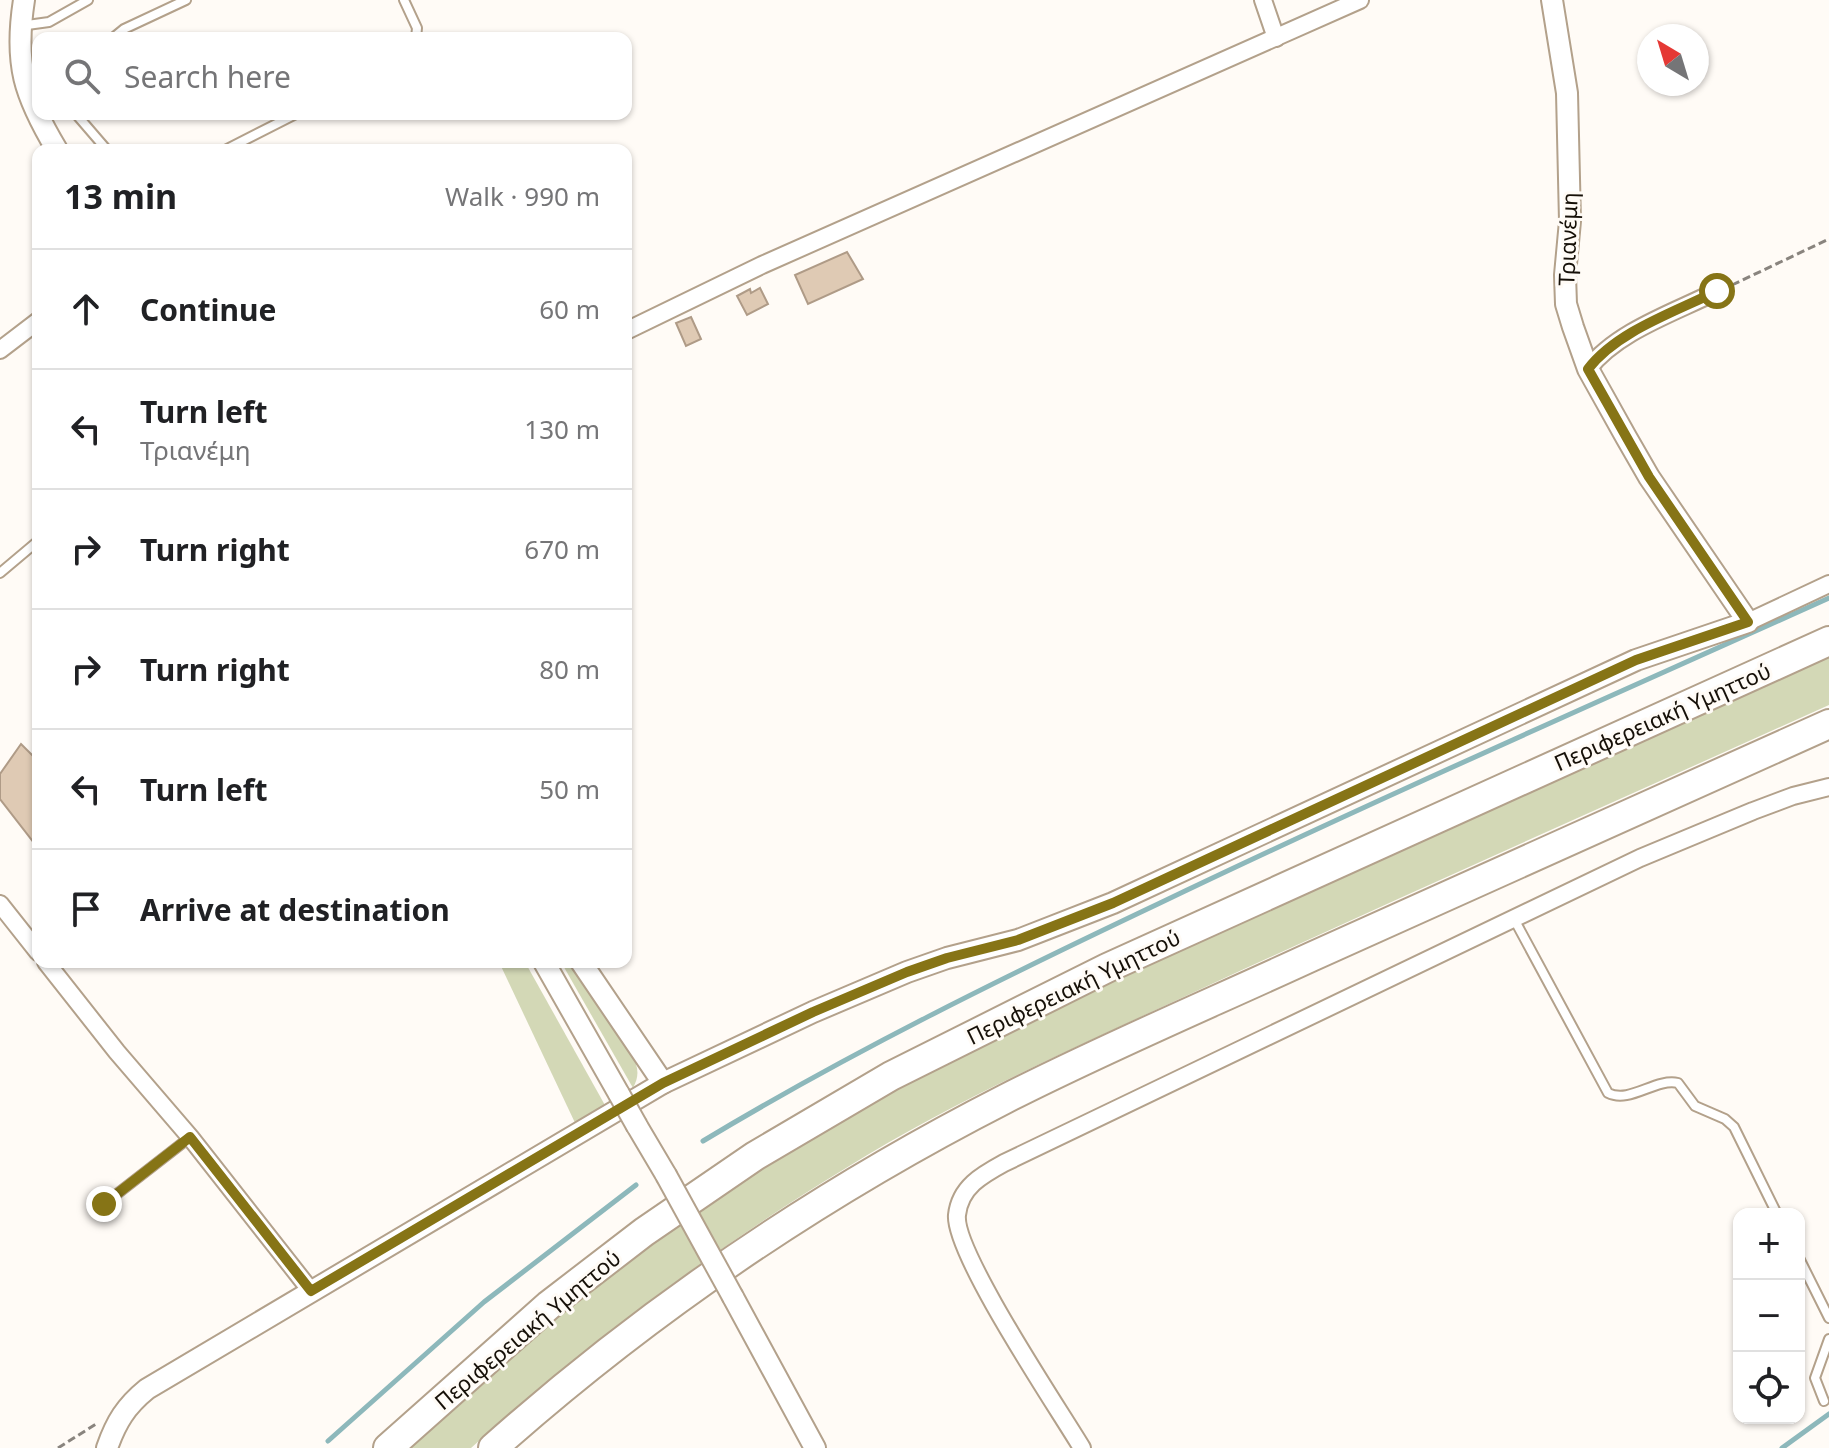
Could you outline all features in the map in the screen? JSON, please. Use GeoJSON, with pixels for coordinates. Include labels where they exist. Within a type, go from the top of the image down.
{"type":"FeatureCollection","features":[{"type":"Feature","properties":{"kind":"highway","name":"Περιφερειακή Υμηττού"},"geometry":{"type":"LineString","coordinates":[[388,1448],[549,1305],[644,1232],[755,1156],[891,1076],[1107,968],[1829,641]]}},
{"type":"Feature","properties":{"kind":"highway"},"geometry":{"type":"LineString","coordinates":[[493,1448],[566,1386],[697,1286],[809,1211],[937,1135],[1070,1067],[1829,724]]}},
{"type":"Feature","properties":{"kind":"street"},"geometry":{"type":"LineString","coordinates":[[24,0],[18,47],[31,81]]}},
{"type":"Feature","properties":{"kind":"street"},"geometry":{"type":"LineString","coordinates":[[1263,0],[1276,38]]}},
{"type":"Feature","properties":{"kind":"street"},"geometry":{"type":"LineString","coordinates":[[632,328],[762,265],[1360,0]]}},
{"type":"Feature","properties":{"kind":"street","name":"Τριανέμη"},"geometry":{"type":"LineString","coordinates":[[1552,0],[1567,93],[1570,221],[1566,304],[1588,369],[1649,477],[1748,622]]}},
{"type":"Feature","properties":{"kind":"street"},"geometry":{"type":"LineString","coordinates":[[40,120],[54,144]]}},
{"type":"Feature","properties":{"kind":"street"},"geometry":{"type":"LineString","coordinates":[[1588,369],[1598,356],[1624,338],[1717,291]]}},
{"type":"Feature","properties":{"kind":"street"},"geometry":{"type":"LineString","coordinates":[[0,350],[32,326]]}},
{"type":"Feature","properties":{"kind":"street"},"geometry":{"type":"LineString","coordinates":[[107,1448],[119,1417],[147,1389],[663,1083],[813,1012],[907,972],[1018,940],[1113,903],[1636,660],[1748,622],[1829,584]]}},
{"type":"Feature","properties":{"kind":"street"},"geometry":{"type":"LineString","coordinates":[[1082,1448],[970,1261],[959,1237],[956,1219],[963,1194],[985,1173],[1697,833],[1793,796],[1829,787]]}},
{"type":"Feature","properties":{"kind":"street"},"geometry":{"type":"LineString","coordinates":[[0,904],[32,944]]}},
{"type":"Feature","properties":{"kind":"street"},"geometry":{"type":"LineString","coordinates":[[51,968],[190,1137],[311,1291]]}},
{"type":"Feature","properties":{"kind":"street"},"geometry":{"type":"LineString","coordinates":[[547,968],[666,1175],[815,1448]]}},
{"type":"Feature","properties":{"kind":"street"},"geometry":{"type":"LineString","coordinates":[[585,968],[663,1083]]}},
{"type":"Feature","properties":{"kind":"lane"},"geometry":{"type":"LineString","coordinates":[[20,26],[49,22],[88,0]]}},
{"type":"Feature","properties":{"kind":"lane"},"geometry":{"type":"LineString","coordinates":[[120,32],[186,0]]}},
{"type":"Feature","properties":{"kind":"lane"},"geometry":{"type":"LineString","coordinates":[[404,0],[417,32]]}},
{"type":"Feature","properties":{"kind":"lane"},"geometry":{"type":"LineString","coordinates":[[81,120],[102,144]]}},
{"type":"Feature","properties":{"kind":"lane"},"geometry":{"type":"LineString","coordinates":[[237,144],[284,120]]}},
{"type":"Feature","properties":{"kind":"lane"},"geometry":{"type":"LineString","coordinates":[[0,573],[32,546]]}},
{"type":"Feature","properties":{"kind":"lane"},"geometry":{"type":"LineString","coordinates":[[1514,918],[1608,1093],[1622,1096],[1673,1081],[1682,1086],[1695,1106],[1725,1119],[1734,1127],[1774,1208]]}},
{"type":"Feature","properties":{"kind":"lane"},"geometry":{"type":"LineString","coordinates":[[104,1204],[190,1137]]}},
{"type":"Feature","properties":{"kind":"lane"},"geometry":{"type":"LineString","coordinates":[[1805,1270],[1829,1318]]}},
{"type":"Feature","properties":{"kind":"lane"},"geometry":{"type":"LineString","coordinates":[[1824,1401],[1815,1378],[1829,1339]]}},
{"type":"Feature","properties":{"kind":"path"},"geometry":{"type":"LineString","coordinates":[[1717,291],[1829,239]]}},
{"type":"Feature","properties":{"kind":"path"},"geometry":{"type":"LineString","coordinates":[[58,1448],[94,1424],[119,1417]]}},
{"type":"Feature","properties":{"kind":"green space"},"geometry":{"type":"Polygon","coordinates":[[[1829,654],[1829,705],[1216,982],[936,1116],[796,1199],[699,1265],[606,1335],[471,1448],[401,1448],[520,1344],[644,1247],[778,1157],[871,1102],[1014,1025],[1829,654]]]}},
{"type":"Feature","properties":{"kind":"green space"},"geometry":{"type":"Polygon","coordinates":[[[502,968],[528,968],[606,1107],[577,1127],[502,968]]]}},
{"type":"Feature","properties":{"kind":"green space"},"geometry":{"type":"Polygon","coordinates":[[[564,968],[574,968],[632,1054],[637,1071],[633,1088],[564,968]]]}},
{"type":"Feature","properties":{"kind":"building"},"geometry":{"type":"Polygon","coordinates":[[[847,252],[863,279],[808,304],[795,275],[847,252]]]}},
{"type":"Feature","properties":{"kind":"building"},"geometry":{"type":"Polygon","coordinates":[[[760,288],[768,304],[747,315],[737,296],[760,288]]]}},
{"type":"Feature","properties":{"kind":"building"},"geometry":{"type":"Polygon","coordinates":[[[691,317],[701,339],[686,346],[676,323],[691,317]]]}},
{"type":"Feature","properties":{"kind":"building"},"geometry":{"type":"Polygon","coordinates":[[[21,744],[32,755],[32,840],[0,799],[0,774],[21,744]]]}},
{"type":"Feature","properties":{"kind":"waterway"},"geometry":{"type":"LineString","coordinates":[[703,1141],[872,1046],[1102,931],[1410,787],[1829,598]]}},
{"type":"Feature","properties":{"kind":"waterway"},"geometry":{"type":"LineString","coordinates":[[328,1441],[484,1302],[636,1185]]}},
{"type":"Feature","properties":{"kind":"waterway"},"geometry":{"type":"LineString","coordinates":[[1782,1448],[1829,1414]]}},
{"type":"Feature","properties":{"kind":"route"},"geometry":{"type":"LineString","coordinates":[[104,1204],[190,1137],[311,1291],[663,1083],[813,1012],[907,972],[1018,940],[1113,903],[1636,660],[1748,622],[1649,477],[1588,369],[1611,345],[1717,291]]}}]}
